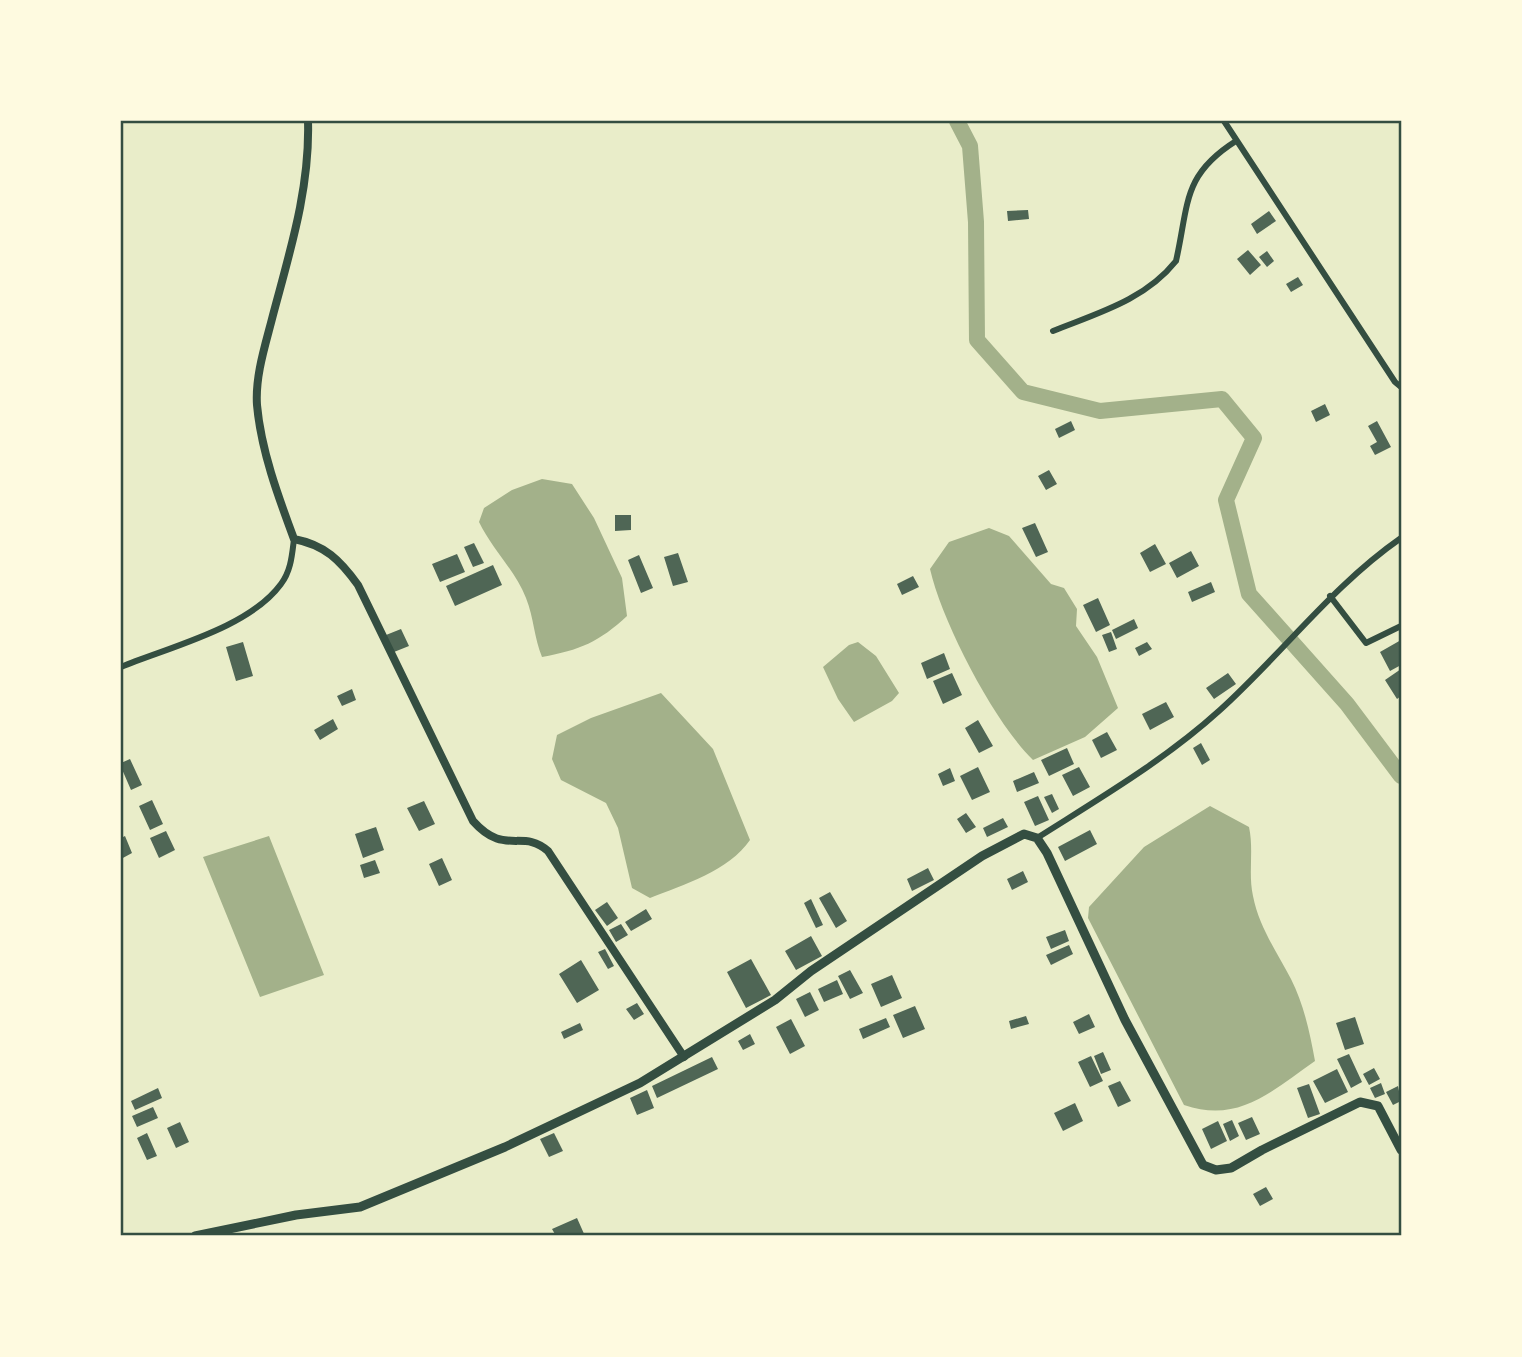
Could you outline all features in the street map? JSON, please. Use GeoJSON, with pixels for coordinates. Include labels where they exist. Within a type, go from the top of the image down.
{"type":"FeatureCollection","features":[{"type":"Feature","properties":{"kind":"main road"},"geometry":{"type":"LineString","coordinates":[[195,1236],[296,1215],[360,1207],[505,1147],[640,1083],[775,1000],[811,971],[982,856],[1024,834],[1037,838],[1047,853],[1125,1020],[1203,1165],[1216,1170],[1231,1168],[1323,1118],[1360,1102],[1378,1106],[1401,1150]]}},
{"type":"Feature","properties":{"kind":"street"},"geometry":{"type":"LineString","coordinates":[[121,667],[242,619],[281,585],[292,564],[294,539],[277,494],[257,404],[261,365],[298,222],[309,150],[308,121]]}},
{"type":"Feature","properties":{"kind":"street"},"geometry":{"type":"LineString","coordinates":[[1224,121],[1395,383],[1401,387]]}},
{"type":"Feature","properties":{"kind":"street"},"geometry":{"type":"LineString","coordinates":[[1053,331],[1122,304],[1153,285],[1170,268],[1176,261],[1190,187],[1207,161],[1236,141]]}},
{"type":"Feature","properties":{"kind":"street"},"geometry":{"type":"LineString","coordinates":[[1037,838],[1140,773],[1220,710],[1330,596],[1401,538]]}},
{"type":"Feature","properties":{"kind":"street"},"geometry":{"type":"LineString","coordinates":[[294,539],[315,543],[334,555],[358,585],[473,821],[495,840],[539,843],[548,851],[684,1057]]}},
{"type":"Feature","properties":{"kind":"street"},"geometry":{"type":"LineString","coordinates":[[1330,596],[1366,643],[1401,626]]}},
{"type":"Feature","properties":{"kind":"shaded area"},"geometry":{"type":"Polygon","coordinates":[[[542,479],[572,484],[594,518],[622,578],[627,616],[588,644],[542,657],[529,605],[510,569],[479,522],[484,508],[512,490],[542,479]]]}},
{"type":"Feature","properties":{"kind":"shaded area"},"geometry":{"type":"Polygon","coordinates":[[[989,528],[1009,536],[1051,584],[1064,588],[1077,609],[1076,626],[1097,657],[1118,708],[1085,737],[1033,760],[1002,722],[971,670],[946,616],[930,569],[949,542],[989,528]]]}},
{"type":"Feature","properties":{"kind":"shaded area"},"geometry":{"type":"Polygon","coordinates":[[[858,642],[876,656],[899,693],[892,701],[854,722],[838,699],[823,667],[849,645],[858,642]]]}},
{"type":"Feature","properties":{"kind":"shaded area"},"geometry":{"type":"Polygon","coordinates":[[[661,693],[713,749],[750,840],[741,851],[718,869],[650,898],[632,888],[618,828],[606,803],[561,780],[552,759],[557,735],[591,718],[661,693]]]}},
{"type":"Feature","properties":{"kind":"shaded area"},"geometry":{"type":"Polygon","coordinates":[[[1210,806],[1249,827],[1252,888],[1256,907],[1264,929],[1300,999],[1315,1061],[1254,1101],[1222,1110],[1204,1110],[1184,1105],[1088,918],[1089,907],[1144,847],[1210,806]]]}},
{"type":"Feature","properties":{"kind":"shaded area"},"geometry":{"type":"Polygon","coordinates":[[[269,836],[324,975],[260,997],[203,857],[269,836]]]}},
{"type":"Feature","properties":{"kind":"building"},"geometry":{"type":"Polygon","coordinates":[[[1028,210],[1029,219],[1008,221],[1007,211],[1028,210]]]}},
{"type":"Feature","properties":{"kind":"building"},"geometry":{"type":"Polygon","coordinates":[[[1269,211],[1276,221],[1257,234],[1251,224],[1269,211]]]}},
{"type":"Feature","properties":{"kind":"building"},"geometry":{"type":"Polygon","coordinates":[[[1248,250],[1261,265],[1250,275],[1237,259],[1248,250]]]}},
{"type":"Feature","properties":{"kind":"building"},"geometry":{"type":"Polygon","coordinates":[[[1267,251],[1274,261],[1267,267],[1259,257],[1267,251]]]}},
{"type":"Feature","properties":{"kind":"building"},"geometry":{"type":"Polygon","coordinates":[[[1298,277],[1303,285],[1291,292],[1286,284],[1298,277]]]}},
{"type":"Feature","properties":{"kind":"building"},"geometry":{"type":"Polygon","coordinates":[[[1325,404],[1330,415],[1316,422],[1311,411],[1325,404]]]}},
{"type":"Feature","properties":{"kind":"building"},"geometry":{"type":"Polygon","coordinates":[[[1071,421],[1075,430],[1059,438],[1055,429],[1071,421]]]}},
{"type":"Feature","properties":{"kind":"building"},"geometry":{"type":"Polygon","coordinates":[[[1377,421],[1391,447],[1375,455],[1370,446],[1377,442],[1368,426],[1377,421]]]}},
{"type":"Feature","properties":{"kind":"building"},"geometry":{"type":"Polygon","coordinates":[[[1049,470],[1057,484],[1046,490],[1038,476],[1049,470]]]}},
{"type":"Feature","properties":{"kind":"building"},"geometry":{"type":"Polygon","coordinates":[[[615,515],[631,515],[631,530],[615,531],[615,515]]]}},
{"type":"Feature","properties":{"kind":"building"},"geometry":{"type":"Polygon","coordinates":[[[1035,523],[1048,552],[1036,557],[1022,528],[1035,523]]]}},
{"type":"Feature","properties":{"kind":"building"},"geometry":{"type":"Polygon","coordinates":[[[474,543],[484,563],[473,567],[464,547],[474,543]]]}},
{"type":"Feature","properties":{"kind":"building"},"geometry":{"type":"Polygon","coordinates":[[[1155,544],[1166,564],[1150,572],[1140,553],[1155,544]]]}},
{"type":"Feature","properties":{"kind":"building"},"geometry":{"type":"Polygon","coordinates":[[[1191,551],[1199,566],[1177,578],[1169,563],[1191,551]]]}},
{"type":"Feature","properties":{"kind":"building"},"geometry":{"type":"Polygon","coordinates":[[[678,553],[688,582],[673,586],[664,557],[678,553]]]}},
{"type":"Feature","properties":{"kind":"building"},"geometry":{"type":"Polygon","coordinates":[[[457,554],[465,572],[440,582],[432,564],[457,554]]]}},
{"type":"Feature","properties":{"kind":"building"},"geometry":{"type":"Polygon","coordinates":[[[639,555],[653,588],[641,593],[628,560],[639,555]]]}},
{"type":"Feature","properties":{"kind":"building"},"geometry":{"type":"Polygon","coordinates":[[[493,565],[502,585],[455,606],[446,586],[493,565]]]}},
{"type":"Feature","properties":{"kind":"building"},"geometry":{"type":"Polygon","coordinates":[[[913,576],[919,587],[902,595],[897,584],[913,576]]]}},
{"type":"Feature","properties":{"kind":"building"},"geometry":{"type":"Polygon","coordinates":[[[1211,582],[1215,592],[1192,602],[1188,592],[1211,582]]]}},
{"type":"Feature","properties":{"kind":"building"},"geometry":{"type":"Polygon","coordinates":[[[1098,598],[1110,625],[1096,632],[1083,605],[1098,598]]]}},
{"type":"Feature","properties":{"kind":"building"},"geometry":{"type":"Polygon","coordinates":[[[1134,619],[1138,628],[1116,639],[1112,630],[1134,619]]]}},
{"type":"Feature","properties":{"kind":"building"},"geometry":{"type":"Polygon","coordinates":[[[401,629],[409,646],[394,652],[386,635],[401,629]]]}},
{"type":"Feature","properties":{"kind":"building"},"geometry":{"type":"Polygon","coordinates":[[[1111,632],[1117,649],[1109,652],[1102,635],[1111,632]]]}},
{"type":"Feature","properties":{"kind":"building"},"geometry":{"type":"Polygon","coordinates":[[[1401,640],[1401,665],[1390,671],[1380,652],[1401,640]]]}},
{"type":"Feature","properties":{"kind":"building"},"geometry":{"type":"Polygon","coordinates":[[[243,642],[253,676],[236,681],[226,647],[243,642]]]}},
{"type":"Feature","properties":{"kind":"building"},"geometry":{"type":"Polygon","coordinates":[[[1147,642],[1152,649],[1139,656],[1135,648],[1147,642]]]}},
{"type":"Feature","properties":{"kind":"building"},"geometry":{"type":"Polygon","coordinates":[[[944,653],[950,669],[927,679],[921,663],[944,653]]]}},
{"type":"Feature","properties":{"kind":"building"},"geometry":{"type":"Polygon","coordinates":[[[1401,669],[1401,696],[1397,699],[1385,680],[1401,669]]]}},
{"type":"Feature","properties":{"kind":"building"},"geometry":{"type":"Polygon","coordinates":[[[952,673],[962,695],[943,704],[933,681],[952,673]]]}},
{"type":"Feature","properties":{"kind":"building"},"geometry":{"type":"Polygon","coordinates":[[[1228,673],[1236,684],[1214,699],[1206,688],[1228,673]]]}},
{"type":"Feature","properties":{"kind":"building"},"geometry":{"type":"Polygon","coordinates":[[[352,689],[356,700],[342,706],[337,696],[352,689]]]}},
{"type":"Feature","properties":{"kind":"building"},"geometry":{"type":"Polygon","coordinates":[[[1166,702],[1174,717],[1150,730],[1142,714],[1166,702]]]}},
{"type":"Feature","properties":{"kind":"building"},"geometry":{"type":"Polygon","coordinates":[[[333,719],[338,729],[320,740],[314,730],[333,719]]]}},
{"type":"Feature","properties":{"kind":"building"},"geometry":{"type":"Polygon","coordinates":[[[978,720],[993,746],[979,753],[965,728],[978,720]]]}},
{"type":"Feature","properties":{"kind":"building"},"geometry":{"type":"Polygon","coordinates":[[[1107,732],[1117,750],[1101,758],[1092,740],[1107,732]]]}},
{"type":"Feature","properties":{"kind":"building"},"geometry":{"type":"Polygon","coordinates":[[[1201,743],[1210,760],[1202,765],[1193,748],[1201,743]]]}},
{"type":"Feature","properties":{"kind":"building"},"geometry":{"type":"Polygon","coordinates":[[[1067,748],[1074,764],[1049,776],[1041,760],[1067,748]]]}},
{"type":"Feature","properties":{"kind":"building"},"geometry":{"type":"Polygon","coordinates":[[[130,759],[142,785],[131,790],[121,767],[121,763],[130,759]]]}},
{"type":"Feature","properties":{"kind":"building"},"geometry":{"type":"Polygon","coordinates":[[[978,767],[990,792],[972,800],[960,776],[978,767]]]}},
{"type":"Feature","properties":{"kind":"building"},"geometry":{"type":"Polygon","coordinates":[[[1079,767],[1090,787],[1073,796],[1062,775],[1079,767]]]}},
{"type":"Feature","properties":{"kind":"building"},"geometry":{"type":"Polygon","coordinates":[[[950,768],[955,781],[943,786],[938,774],[950,768]]]}},
{"type":"Feature","properties":{"kind":"building"},"geometry":{"type":"Polygon","coordinates":[[[1034,772],[1039,783],[1017,792],[1013,781],[1034,772]]]}},
{"type":"Feature","properties":{"kind":"building"},"geometry":{"type":"Polygon","coordinates":[[[1052,794],[1059,809],[1052,813],[1044,797],[1052,794]]]}},
{"type":"Feature","properties":{"kind":"building"},"geometry":{"type":"Polygon","coordinates":[[[1038,796],[1049,820],[1035,826],[1024,802],[1038,796]]]}},
{"type":"Feature","properties":{"kind":"building"},"geometry":{"type":"Polygon","coordinates":[[[152,800],[163,824],[150,830],[139,806],[152,800]]]}},
{"type":"Feature","properties":{"kind":"building"},"geometry":{"type":"Polygon","coordinates":[[[424,801],[435,824],[419,831],[407,808],[424,801]]]}},
{"type":"Feature","properties":{"kind":"building"},"geometry":{"type":"Polygon","coordinates":[[[966,813],[976,827],[966,833],[957,819],[966,813]]]}},
{"type":"Feature","properties":{"kind":"building"},"geometry":{"type":"Polygon","coordinates":[[[1003,818],[1008,827],[987,837],[983,828],[1003,818]]]}},
{"type":"Feature","properties":{"kind":"building"},"geometry":{"type":"Polygon","coordinates":[[[376,827],[384,850],[363,858],[355,834],[376,827]]]}},
{"type":"Feature","properties":{"kind":"building"},"geometry":{"type":"Polygon","coordinates":[[[1090,830],[1097,844],[1065,861],[1058,847],[1090,830]]]}},
{"type":"Feature","properties":{"kind":"building"},"geometry":{"type":"Polygon","coordinates":[[[166,831],[175,850],[159,858],[150,838],[166,831]]]}},
{"type":"Feature","properties":{"kind":"building"},"geometry":{"type":"Polygon","coordinates":[[[125,836],[132,853],[121,859],[121,838],[125,836]]]}},
{"type":"Feature","properties":{"kind":"building"},"geometry":{"type":"Polygon","coordinates":[[[442,858],[452,880],[439,886],[429,864],[442,858]]]}},
{"type":"Feature","properties":{"kind":"building"},"geometry":{"type":"Polygon","coordinates":[[[375,860],[380,873],[364,878],[360,865],[375,860]]]}},
{"type":"Feature","properties":{"kind":"building"},"geometry":{"type":"Polygon","coordinates":[[[928,868],[934,880],[912,891],[907,879],[928,868]]]}},
{"type":"Feature","properties":{"kind":"building"},"geometry":{"type":"Polygon","coordinates":[[[1023,871],[1028,882],[1012,890],[1007,879],[1023,871]]]}},
{"type":"Feature","properties":{"kind":"building"},"geometry":{"type":"Polygon","coordinates":[[[830,892],[847,921],[836,928],[819,898],[830,892]]]}},
{"type":"Feature","properties":{"kind":"building"},"geometry":{"type":"Polygon","coordinates":[[[811,899],[823,925],[816,928],[804,903],[811,899]]]}},
{"type":"Feature","properties":{"kind":"building"},"geometry":{"type":"Polygon","coordinates":[[[607,902],[618,918],[607,926],[595,910],[607,902]]]}},
{"type":"Feature","properties":{"kind":"building"},"geometry":{"type":"Polygon","coordinates":[[[646,909],[652,919],[631,931],[625,922],[646,909]]]}},
{"type":"Feature","properties":{"kind":"building"},"geometry":{"type":"Polygon","coordinates":[[[621,924],[628,935],[616,942],[609,930],[621,924]]]}},
{"type":"Feature","properties":{"kind":"building"},"geometry":{"type":"Polygon","coordinates":[[[1065,930],[1069,941],[1051,949],[1046,937],[1065,930]]]}},
{"type":"Feature","properties":{"kind":"building"},"geometry":{"type":"Polygon","coordinates":[[[811,936],[822,956],[796,970],[785,951],[811,936]]]}},
{"type":"Feature","properties":{"kind":"building"},"geometry":{"type":"Polygon","coordinates":[[[1069,945],[1073,954],[1051,965],[1046,955],[1069,945]]]}},
{"type":"Feature","properties":{"kind":"building"},"geometry":{"type":"Polygon","coordinates":[[[605,949],[614,966],[608,969],[598,952],[605,949]]]}},
{"type":"Feature","properties":{"kind":"building"},"geometry":{"type":"Polygon","coordinates":[[[751,959],[771,995],[746,1008],[727,972],[751,959]]]}},
{"type":"Feature","properties":{"kind":"building"},"geometry":{"type":"Polygon","coordinates":[[[581,960],[599,990],[577,1003],[559,974],[581,960]]]}},
{"type":"Feature","properties":{"kind":"building"},"geometry":{"type":"Polygon","coordinates":[[[850,970],[863,993],[850,999],[838,976],[850,970]]]}},
{"type":"Feature","properties":{"kind":"building"},"geometry":{"type":"Polygon","coordinates":[[[892,975],[902,998],[881,1007],[871,984],[892,975]]]}},
{"type":"Feature","properties":{"kind":"building"},"geometry":{"type":"Polygon","coordinates":[[[837,980],[843,994],[824,1002],[818,989],[837,980]]]}},
{"type":"Feature","properties":{"kind":"building"},"geometry":{"type":"Polygon","coordinates":[[[810,992],[819,1010],[805,1017],[796,999],[810,992]]]}},
{"type":"Feature","properties":{"kind":"building"},"geometry":{"type":"Polygon","coordinates":[[[637,1003],[644,1014],[634,1020],[626,1009],[637,1003]]]}},
{"type":"Feature","properties":{"kind":"building"},"geometry":{"type":"Polygon","coordinates":[[[915,1006],[925,1029],[903,1038],[893,1015],[915,1006]]]}},
{"type":"Feature","properties":{"kind":"building"},"geometry":{"type":"Polygon","coordinates":[[[1089,1014],[1095,1027],[1079,1034],[1073,1022],[1089,1014]]]}},
{"type":"Feature","properties":{"kind":"building"},"geometry":{"type":"Polygon","coordinates":[[[1026,1016],[1029,1024],[1011,1029],[1009,1021],[1026,1016]]]}},
{"type":"Feature","properties":{"kind":"building"},"geometry":{"type":"Polygon","coordinates":[[[1355,1017],[1364,1044],[1345,1050],[1336,1023],[1355,1017]]]}},
{"type":"Feature","properties":{"kind":"building"},"geometry":{"type":"Polygon","coordinates":[[[886,1018],[890,1027],[863,1039],[859,1029],[886,1018]]]}},
{"type":"Feature","properties":{"kind":"building"},"geometry":{"type":"Polygon","coordinates":[[[791,1019],[805,1046],[790,1054],[776,1027],[791,1019]]]}},
{"type":"Feature","properties":{"kind":"building"},"geometry":{"type":"Polygon","coordinates":[[[580,1023],[583,1030],[564,1039],[561,1032],[580,1023]]]}},
{"type":"Feature","properties":{"kind":"building"},"geometry":{"type":"Polygon","coordinates":[[[750,1034],[755,1044],[743,1050],[738,1041],[750,1034]]]}},
{"type":"Feature","properties":{"kind":"building"},"geometry":{"type":"Polygon","coordinates":[[[1103,1052],[1111,1070],[1101,1074],[1094,1056],[1103,1052]]]}},
{"type":"Feature","properties":{"kind":"building"},"geometry":{"type":"Polygon","coordinates":[[[1349,1054],[1362,1082],[1351,1088],[1337,1059],[1349,1054]]]}},
{"type":"Feature","properties":{"kind":"building"},"geometry":{"type":"Polygon","coordinates":[[[1091,1056],[1103,1081],[1090,1087],[1078,1062],[1091,1056]]]}},
{"type":"Feature","properties":{"kind":"building"},"geometry":{"type":"Polygon","coordinates":[[[712,1057],[718,1069],[657,1098],[652,1086],[712,1057]]]}},
{"type":"Feature","properties":{"kind":"building"},"geometry":{"type":"Polygon","coordinates":[[[1374,1068],[1380,1079],[1369,1085],[1363,1074],[1374,1068]]]}},
{"type":"Feature","properties":{"kind":"building"},"geometry":{"type":"Polygon","coordinates":[[[1337,1069],[1348,1092],[1325,1103],[1313,1081],[1337,1069]]]}},
{"type":"Feature","properties":{"kind":"building"},"geometry":{"type":"Polygon","coordinates":[[[1120,1081],[1131,1101],[1118,1107],[1108,1086],[1120,1081]]]}},
{"type":"Feature","properties":{"kind":"building"},"geometry":{"type":"Polygon","coordinates":[[[1381,1083],[1385,1094],[1375,1098],[1370,1088],[1381,1083]]]}},
{"type":"Feature","properties":{"kind":"building"},"geometry":{"type":"Polygon","coordinates":[[[1309,1084],[1320,1114],[1308,1118],[1297,1088],[1309,1084]]]}},
{"type":"Feature","properties":{"kind":"building"},"geometry":{"type":"Polygon","coordinates":[[[1398,1086],[1401,1101],[1393,1105],[1386,1092],[1398,1086]]]}},
{"type":"Feature","properties":{"kind":"building"},"geometry":{"type":"Polygon","coordinates":[[[158,1088],[162,1098],[135,1110],[131,1101],[158,1088]]]}},
{"type":"Feature","properties":{"kind":"building"},"geometry":{"type":"Polygon","coordinates":[[[647,1090],[654,1108],[637,1115],[630,1098],[647,1090]]]}},
{"type":"Feature","properties":{"kind":"building"},"geometry":{"type":"Polygon","coordinates":[[[1075,1103],[1083,1121],[1063,1131],[1054,1113],[1075,1103]]]}},
{"type":"Feature","properties":{"kind":"building"},"geometry":{"type":"Polygon","coordinates":[[[153,1107],[158,1118],[137,1127],[132,1116],[153,1107]]]}},
{"type":"Feature","properties":{"kind":"building"},"geometry":{"type":"Polygon","coordinates":[[[1252,1117],[1260,1134],[1246,1140],[1238,1123],[1252,1117]]]}},
{"type":"Feature","properties":{"kind":"building"},"geometry":{"type":"Polygon","coordinates":[[[1232,1120],[1239,1136],[1230,1141],[1223,1124],[1232,1120]]]}},
{"type":"Feature","properties":{"kind":"building"},"geometry":{"type":"Polygon","coordinates":[[[1218,1121],[1227,1141],[1211,1149],[1202,1129],[1218,1121]]]}},
{"type":"Feature","properties":{"kind":"building"},"geometry":{"type":"Polygon","coordinates":[[[180,1122],[189,1142],[176,1148],[167,1128],[180,1122]]]}},
{"type":"Feature","properties":{"kind":"building"},"geometry":{"type":"Polygon","coordinates":[[[147,1133],[157,1156],[147,1160],[137,1138],[147,1133]]]}},
{"type":"Feature","properties":{"kind":"building"},"geometry":{"type":"Polygon","coordinates":[[[554,1133],[563,1151],[549,1157],[540,1139],[554,1133]]]}},
{"type":"Feature","properties":{"kind":"building"},"geometry":{"type":"Polygon","coordinates":[[[1266,1187],[1273,1199],[1260,1206],[1253,1194],[1266,1187]]]}},
{"type":"Feature","properties":{"kind":"building"},"geometry":{"type":"Polygon","coordinates":[[[577,1218],[585,1236],[556,1236],[552,1229],[577,1218]]]}},
{"type":"Feature","properties":{"kind":"waterway"},"geometry":{"type":"LineString","coordinates":[[957,121],[970,146],[976,222],[977,340],[1023,392],[1100,411],[1222,399],[1254,438],[1226,500],[1249,594],[1347,704],[1401,776]]}}]}
